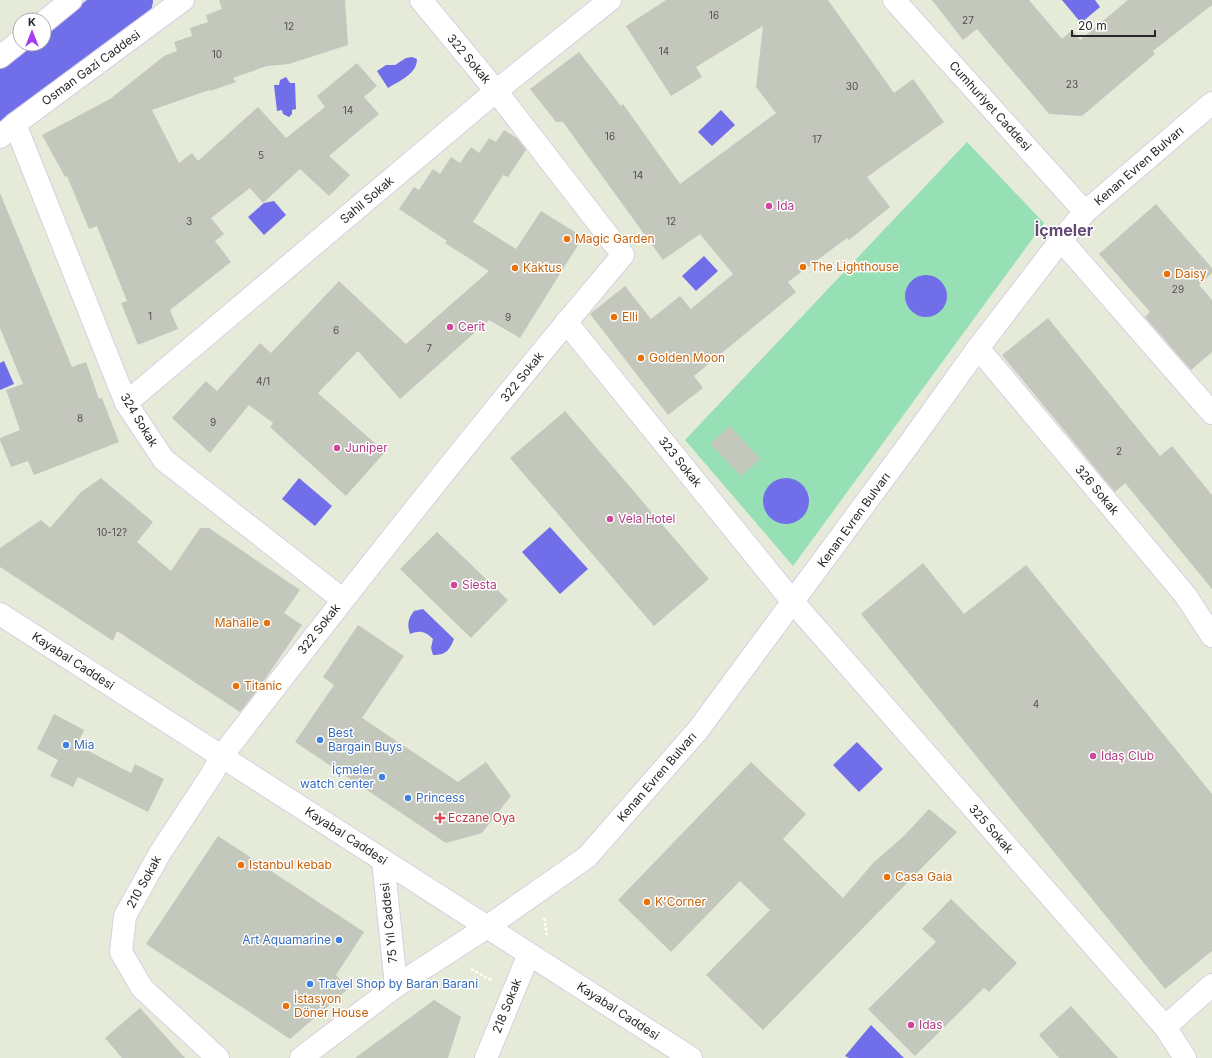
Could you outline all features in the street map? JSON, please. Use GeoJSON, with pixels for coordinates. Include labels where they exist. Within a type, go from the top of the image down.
{"type":"FeatureCollection","features":[{"type":"Feature","properties":{"kind":"street"},"geometry":{"type":"LineString","coordinates":[[52,15],[71,0]]}},
{"type":"Feature","properties":{"kind":"street","name":"Osman Gazi Caddesi"},"geometry":{"type":"LineString","coordinates":[[8,131],[183,0]]}},
{"type":"Feature","properties":{"kind":"street","name":"322 Sokak"},"geometry":{"type":"LineString","coordinates":[[221,756],[342,599],[566,322],[623,255],[496,91],[421,0]]}},
{"type":"Feature","properties":{"kind":"street","name":"Sahil Sokak"},"geometry":{"type":"LineString","coordinates":[[126,403],[496,91],[610,0]]}},
{"type":"Feature","properties":{"kind":"street","name":"Cumhuriyet Caddesi"},"geometry":{"type":"LineString","coordinates":[[894,0],[1085,212]]}},
{"type":"Feature","properties":{"kind":"street"},"geometry":{"type":"LineString","coordinates":[[0,57],[12,47]]}},
{"type":"Feature","properties":{"kind":"street","name":"Kenan Evren Bulvarı"},"geometry":{"type":"LineString","coordinates":[[487,927],[587,857],[698,730],[978,348],[1061,240],[1085,212],[1212,103]]}},
{"type":"Feature","properties":{"kind":"street","name":"324 Sokak"},"geometry":{"type":"LineString","coordinates":[[8,131],[126,403],[164,460],[342,599]]}},
{"type":"Feature","properties":{"kind":"street"},"geometry":{"type":"LineString","coordinates":[[1061,240],[1212,414]]}},
{"type":"Feature","properties":{"kind":"street","name":"323 Sokak"},"geometry":{"type":"LineString","coordinates":[[566,322],[793,602]]}},
{"type":"Feature","properties":{"kind":"street","name":"326 Sokak"},"geometry":{"type":"LineString","coordinates":[[978,348],[1186,596],[1212,636]]}},
{"type":"Feature","properties":{"kind":"street","name":"325 Sokak"},"geometry":{"type":"LineString","coordinates":[[793,602],[1165,1027],[1185,1058]]}},
{"type":"Feature","properties":{"kind":"street","name":"Kayabal Caddesi"},"geometry":{"type":"LineString","coordinates":[[0,614],[691,1058]]}},
{"type":"Feature","properties":{"kind":"street","name":"210 Sokak"},"geometry":{"type":"LineString","coordinates":[[218,1058],[142,988],[121,952],[125,916],[160,853],[212,774],[221,756]]}},
{"type":"Feature","properties":{"kind":"street","name":"75 Yıl Caddesi"},"geometry":{"type":"LineString","coordinates":[[383,860],[396,986]]}},
{"type":"Feature","properties":{"kind":"street","name":"75 Yıl Caddesi"},"geometry":{"type":"LineString","coordinates":[[301,1058],[396,986],[487,927]]}},
{"type":"Feature","properties":{"kind":"street","name":"218 Sokak"},"geometry":{"type":"LineString","coordinates":[[486,1058],[529,954]]}},
{"type":"Feature","properties":{"kind":"street"},"geometry":{"type":"LineString","coordinates":[[1165,1027],[1212,985]]}},
{"type":"Feature","properties":{"kind":"green space"},"geometry":{"type":"Polygon","coordinates":[[[967,142],[1044,223],[793,566],[685,440],[967,142]]]}},
{"type":"Feature","properties":{"kind":"shaded area"},"geometry":{"type":"Polygon","coordinates":[[[1062,0],[1095,0],[1100,7],[1081,23],[1062,0]]]}},
{"type":"Feature","properties":{"kind":"shaded area"},"geometry":{"type":"Polygon","coordinates":[[[412,57],[417,59],[411,73],[388,88],[377,71],[386,65],[395,65],[406,58],[412,57]]]}},
{"type":"Feature","properties":{"kind":"shaded area"},"geometry":{"type":"Polygon","coordinates":[[[286,77],[290,83],[295,83],[296,109],[292,110],[292,114],[289,117],[283,114],[282,110],[277,111],[274,85],[279,85],[280,80],[286,77]]]}},
{"type":"Feature","properties":{"kind":"shaded area"},"geometry":{"type":"Polygon","coordinates":[[[721,110],[735,125],[712,146],[698,132],[721,110]]]}},
{"type":"Feature","properties":{"kind":"shaded area"},"geometry":{"type":"Polygon","coordinates":[[[274,201],[286,215],[264,235],[248,217],[264,203],[274,201]]]}},
{"type":"Feature","properties":{"kind":"shaded area"},"geometry":{"type":"Polygon","coordinates":[[[704,256],[718,271],[696,291],[682,276],[704,256]]]}},
{"type":"Feature","properties":{"kind":"shaded area"},"geometry":{"type":"Polygon","coordinates":[[[922,275],[930,275],[938,278],[944,284],[947,296],[944,308],[938,314],[930,317],[922,317],[914,314],[908,308],[905,300],[905,292],[908,284],[914,278],[922,275]]]}},
{"type":"Feature","properties":{"kind":"shaded area"},"geometry":{"type":"Polygon","coordinates":[[[4,361],[14,384],[0,390],[0,363],[4,361]]]}},
{"type":"Feature","properties":{"kind":"shaded area"},"geometry":{"type":"Polygon","coordinates":[[[299,478],[332,506],[315,526],[282,499],[299,478]]]}},
{"type":"Feature","properties":{"kind":"shaded area"},"geometry":{"type":"Polygon","coordinates":[[[786,478],[799,482],[805,488],[809,501],[805,514],[799,520],[786,524],[773,520],[767,514],[763,501],[767,488],[773,482],[786,478]]]}},
{"type":"Feature","properties":{"kind":"shaded area"},"geometry":{"type":"Polygon","coordinates":[[[550,527],[588,569],[560,594],[522,552],[550,527]]]}},
{"type":"Feature","properties":{"kind":"shaded area"},"geometry":{"type":"Polygon","coordinates":[[[423,609],[454,639],[446,652],[433,655],[431,648],[433,639],[422,632],[410,634],[408,624],[410,617],[414,611],[423,609]]]}},
{"type":"Feature","properties":{"kind":"shaded area"},"geometry":{"type":"Polygon","coordinates":[[[857,742],[883,769],[859,792],[833,765],[857,742]]]}},
{"type":"Feature","properties":{"kind":"shaded area"},"geometry":{"type":"Polygon","coordinates":[[[871,1025],[904,1058],[849,1058],[845,1056],[871,1025]]]}},
{"type":"Feature","properties":{"kind":"building"},"geometry":{"type":"Polygon","coordinates":[[[219,0],[345,0],[348,45],[289,64],[267,66],[233,78],[236,82],[152,110],[179,163],[192,153],[198,161],[258,107],[286,138],[325,107],[317,96],[357,63],[377,86],[364,97],[379,114],[329,156],[350,175],[329,196],[300,169],[263,203],[250,188],[211,218],[224,234],[215,241],[231,262],[170,310],[178,329],[138,345],[121,303],[127,301],[97,226],[89,229],[67,176],[65,177],[42,135],[110,99],[164,56],[177,51],[174,42],[192,36],[190,28],[208,22],[206,15],[222,9],[219,0]]]}},
{"type":"Feature","properties":{"kind":"building"},"geometry":{"type":"Polygon","coordinates":[[[666,0],[828,0],[894,93],[913,79],[944,122],[867,177],[890,207],[849,240],[847,238],[788,282],[796,292],[694,376],[703,388],[668,415],[590,314],[625,286],[651,319],[680,296],[691,309],[733,274],[700,234],[663,260],[563,122],[556,122],[530,89],[579,52],[621,106],[623,104],[680,184],[776,113],[756,87],[763,26],[696,67],[702,77],[671,96],[626,26],[666,0]]]}},
{"type":"Feature","properties":{"kind":"building"},"geometry":{"type":"Polygon","coordinates":[[[932,0],[1029,0],[1062,39],[1072,30],[1080,40],[1128,0],[1212,0],[1212,5],[1153,51],[1155,54],[1082,116],[1049,114],[977,29],[963,40],[932,0]]]}},
{"type":"Feature","properties":{"kind":"building"},"geometry":{"type":"Polygon","coordinates":[[[504,130],[517,138],[526,150],[508,177],[503,175],[473,222],[516,249],[541,211],[583,237],[520,338],[489,320],[400,399],[358,351],[318,393],[385,452],[346,496],[270,427],[273,423],[249,405],[210,453],[172,418],[206,381],[217,391],[260,343],[271,353],[339,281],[406,344],[489,271],[445,243],[447,241],[399,209],[414,187],[419,190],[433,169],[440,174],[451,157],[460,163],[471,147],[479,153],[489,138],[496,142],[504,130]]]}},
{"type":"Feature","properties":{"kind":"building"},"geometry":{"type":"Polygon","coordinates":[[[0,193],[72,367],[86,362],[99,399],[102,398],[119,442],[34,475],[28,461],[11,467],[0,440],[0,438],[20,430],[6,390],[23,384],[0,328],[0,193]]]}},
{"type":"Feature","properties":{"kind":"building"},"geometry":{"type":"Polygon","coordinates":[[[1156,204],[1212,268],[1212,273],[1199,285],[1212,300],[1212,352],[1191,370],[1145,317],[1150,312],[1099,254],[1156,204]]]}},
{"type":"Feature","properties":{"kind":"building"},"geometry":{"type":"Polygon","coordinates":[[[1048,318],[1160,456],[1172,446],[1212,495],[1212,589],[1125,483],[1115,492],[1002,355],[1048,318]]]}},
{"type":"Feature","properties":{"kind":"building","name":"Vela Hotel"},"geometry":{"type":"Polygon","coordinates":[[[565,411],[709,579],[654,626],[510,458],[565,411]]]}},
{"type":"Feature","properties":{"kind":"building"},"geometry":{"type":"Polygon","coordinates":[[[730,426],[760,459],[741,476],[710,444],[730,426]]]}},
{"type":"Feature","properties":{"kind":"building"},"geometry":{"type":"Polygon","coordinates":[[[101,478],[153,522],[137,542],[171,571],[200,528],[209,528],[300,590],[284,613],[302,625],[261,685],[240,712],[117,631],[113,641],[0,567],[0,548],[41,520],[50,528],[81,492],[101,478]]]}},
{"type":"Feature","properties":{"kind":"building","name":"Siesta"},"geometry":{"type":"Polygon","coordinates":[[[437,532],[508,600],[471,638],[400,569],[437,532]]]}},
{"type":"Feature","properties":{"kind":"building"},"geometry":{"type":"Polygon","coordinates":[[[923,563],[964,614],[1026,565],[1212,794],[1212,951],[1165,989],[861,614],[923,563]]]}},
{"type":"Feature","properties":{"kind":"building"},"geometry":{"type":"Polygon","coordinates":[[[358,625],[404,656],[362,718],[458,782],[486,762],[511,796],[482,833],[446,843],[295,742],[334,685],[323,677],[358,625]]]}},
{"type":"Feature","properties":{"kind":"building"},"geometry":{"type":"Polygon","coordinates":[[[54,714],[84,730],[77,745],[131,773],[135,764],[164,779],[148,812],[78,777],[73,787],[50,776],[58,760],[37,749],[54,714]]]}},
{"type":"Feature","properties":{"kind":"building"},"geometry":{"type":"Polygon","coordinates":[[[751,762],[806,814],[783,839],[843,898],[874,862],[904,836],[929,809],[957,832],[763,1030],[706,975],[770,910],[740,881],[671,952],[618,900],[751,762]]]}},
{"type":"Feature","properties":{"kind":"building"},"geometry":{"type":"Polygon","coordinates":[[[218,836],[364,932],[336,975],[348,989],[290,1039],[146,944],[218,836]]]}},
{"type":"Feature","properties":{"kind":"building"},"geometry":{"type":"Polygon","coordinates":[[[951,899],[1017,963],[989,992],[984,988],[915,1056],[868,1009],[936,942],[922,929],[951,899]]]}},
{"type":"Feature","properties":{"kind":"building"},"geometry":{"type":"Polygon","coordinates":[[[434,1000],[461,1017],[448,1058],[355,1058],[434,1000]]]}},
{"type":"Feature","properties":{"kind":"building"},"geometry":{"type":"Polygon","coordinates":[[[1071,1006],[1118,1058],[1059,1058],[1039,1035],[1071,1006]]]}},
{"type":"Feature","properties":{"kind":"building"},"geometry":{"type":"Polygon","coordinates":[[[140,1008],[185,1058],[122,1058],[105,1038],[140,1008]]]}},
{"type":"Feature","properties":{"kind":"waterway"},"geometry":{"type":"LineString","coordinates":[[0,98],[128,0]]}},
{"type":"Feature","properties":{"kind":"place","name":"Ida"},"geometry":{"type":"Point","coordinates":[769,206]}},
{"type":"Feature","properties":{"kind":"place","name":"Magic Garden"},"geometry":{"type":"Point","coordinates":[567,239]}},
{"type":"Feature","properties":{"kind":"place","name":"The Lighthouse"},"geometry":{"type":"Point","coordinates":[803,267]}},
{"type":"Feature","properties":{"kind":"place","name":"Kaktus"},"geometry":{"type":"Point","coordinates":[515,268]}},
{"type":"Feature","properties":{"kind":"place","name":"Daisy"},"geometry":{"type":"Point","coordinates":[1167,274]}},
{"type":"Feature","properties":{"kind":"place","name":"Elli"},"geometry":{"type":"Point","coordinates":[614,317]}},
{"type":"Feature","properties":{"kind":"place","name":"Cerit"},"geometry":{"type":"Point","coordinates":[450,327]}},
{"type":"Feature","properties":{"kind":"place","name":"Golden Moon"},"geometry":{"type":"Point","coordinates":[641,358]}},
{"type":"Feature","properties":{"kind":"place","name":"Juniper"},"geometry":{"type":"Point","coordinates":[337,448]}},
{"type":"Feature","properties":{"kind":"place","name":"Vela Hotel"},"geometry":{"type":"Point","coordinates":[610,519]}},
{"type":"Feature","properties":{"kind":"place","name":"Siesta"},"geometry":{"type":"Point","coordinates":[454,585]}},
{"type":"Feature","properties":{"kind":"place","name":"Mahalle"},"geometry":{"type":"Point","coordinates":[267,623]}},
{"type":"Feature","properties":{"kind":"place","name":"Titanic"},"geometry":{"type":"Point","coordinates":[236,686]}},
{"type":"Feature","properties":{"kind":"place","name":"Best Bargain Buys"},"geometry":{"type":"Point","coordinates":[320,740]}},
{"type":"Feature","properties":{"kind":"place","name":"Mia"},"geometry":{"type":"Point","coordinates":[66,745]}},
{"type":"Feature","properties":{"kind":"place","name":"Idaş Club"},"geometry":{"type":"Point","coordinates":[1093,756]}},
{"type":"Feature","properties":{"kind":"place","name":"İçmeler watch center"},"geometry":{"type":"Point","coordinates":[382,777]}},
{"type":"Feature","properties":{"kind":"place","name":"Princess"},"geometry":{"type":"Point","coordinates":[408,798]}},
{"type":"Feature","properties":{"kind":"place","name":"Eczane Oya"},"geometry":{"type":"Point","coordinates":[440,818]}},
{"type":"Feature","properties":{"kind":"place","name":"Istanbul kebab"},"geometry":{"type":"Point","coordinates":[241,865]}},
{"type":"Feature","properties":{"kind":"place","name":"Casa Gaia"},"geometry":{"type":"Point","coordinates":[887,877]}},
{"type":"Feature","properties":{"kind":"place","name":"K'Corner"},"geometry":{"type":"Point","coordinates":[647,902]}},
{"type":"Feature","properties":{"kind":"place","name":"Art Aquamarine"},"geometry":{"type":"Point","coordinates":[339,940]}},
{"type":"Feature","properties":{"kind":"place","name":"Travel Shop by Baran Barani"},"geometry":{"type":"Point","coordinates":[310,984]}},
{"type":"Feature","properties":{"kind":"place","name":"İstasyon Döner House"},"geometry":{"type":"Point","coordinates":[286,1006]}},
{"type":"Feature","properties":{"kind":"place","name":"Idas"},"geometry":{"type":"Point","coordinates":[911,1025]}},
{"type":"Feature","properties":{"kind":"district","name":"İçmeler"},"geometry":{"type":"Point","coordinates":[1064,230]}}]}
